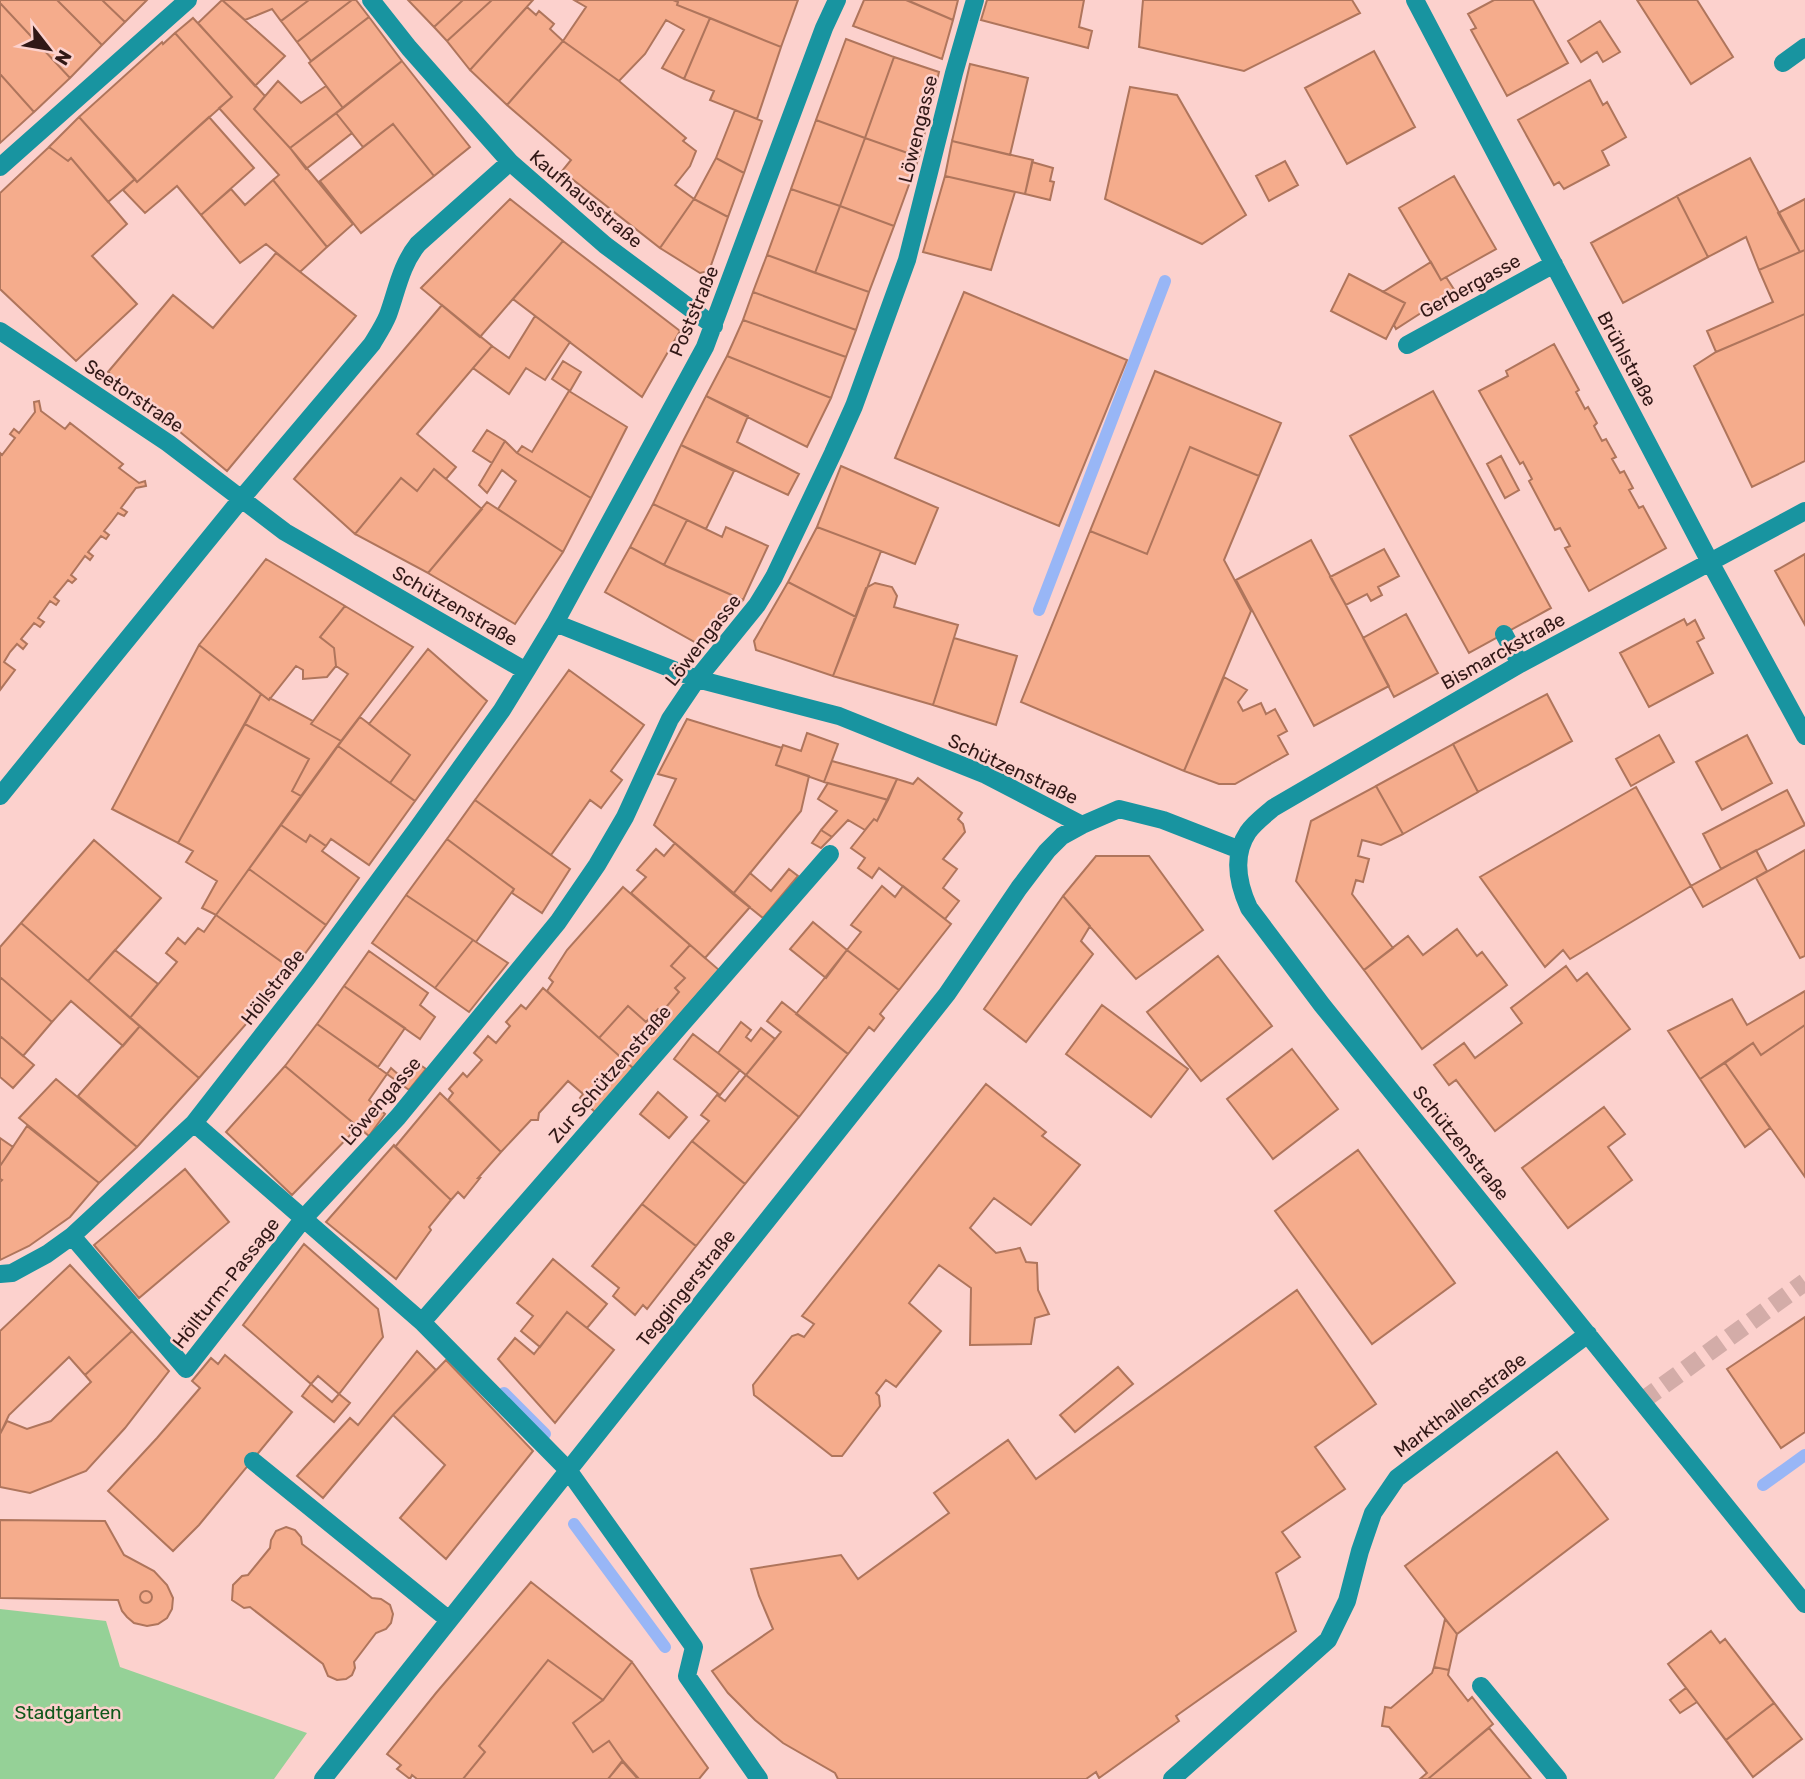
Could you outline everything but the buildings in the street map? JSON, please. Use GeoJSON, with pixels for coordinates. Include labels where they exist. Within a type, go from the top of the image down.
{"type":"FeatureCollection","features":[{"type":"Feature","properties":{"kind":"street"},"geometry":{"type":"LineString","coordinates":[[0,167],[188,0]]}},
{"type":"Feature","properties":{"kind":"street"},"geometry":{"type":"LineString","coordinates":[[372,0],[410,48],[510,162]]}},
{"type":"Feature","properties":{"kind":"street","name":"Poststraße"},"geometry":{"type":"LineString","coordinates":[[555,622],[699,359],[714,326],[824,28],[837,0]]}},
{"type":"Feature","properties":{"kind":"street","name":"Löwengasse"},"geometry":{"type":"LineString","coordinates":[[304,1218],[398,1117],[558,922],[597,865],[625,817],[670,719],[763,596],[854,406],[907,260],[975,0]]}},
{"type":"Feature","properties":{"kind":"street","name":"Brühlstraße"},"geometry":{"type":"LineString","coordinates":[[1415,0],[1710,562],[1805,736]]}},
{"type":"Feature","properties":{"kind":"street"},"geometry":{"type":"LineString","coordinates":[[1783,63],[1805,47]]}},
{"type":"Feature","properties":{"kind":"street","name":"Kaufhausstraße"},"geometry":{"type":"LineString","coordinates":[[0,796],[372,344],[387,317],[403,268],[418,244],[510,162],[605,245],[714,326]]}},
{"type":"Feature","properties":{"kind":"street","name":"Gerbergasse"},"geometry":{"type":"LineString","coordinates":[[1406,345],[1553,264]]}},
{"type":"Feature","properties":{"kind":"street","name":"Seetorstraße"},"geometry":{"type":"LineString","coordinates":[[0,331],[168,443],[243,498]]}},
{"type":"Feature","properties":{"kind":"street","name":"Schützenstraße"},"geometry":{"type":"LineString","coordinates":[[243,498],[285,532],[526,671],[555,622],[697,680],[838,716],[986,775],[1082,825],[1119,809],[1163,820],[1240,850],[1238,873],[1241,890],[1249,908],[1322,1005],[1805,1604]]}},
{"type":"Feature","properties":{"kind":"street","name":"Bismarckstraße"},"geometry":{"type":"LineString","coordinates":[[1240,850],[1248,831],[1273,808],[1520,664],[1805,511]]}},
{"type":"Feature","properties":{"kind":"street"},"geometry":{"type":"LineString","coordinates":[[1504,634],[1520,664]]}},
{"type":"Feature","properties":{"kind":"street","name":"Höllstraße"},"geometry":{"type":"LineString","coordinates":[[0,1274],[12,1273],[47,1254],[72,1236],[194,1123],[307,978],[408,841],[502,710],[526,671]]}},
{"type":"Feature","properties":{"kind":"street","name":"Teggingerstraße"},"geometry":{"type":"LineString","coordinates":[[323,1779],[947,994],[1047,851],[1062,836],[1082,825]]}},
{"type":"Feature","properties":{"kind":"street","name":"Zur Schützenstraße"},"geometry":{"type":"LineString","coordinates":[[422,1322],[830,854]]}},
{"type":"Feature","properties":{"kind":"street"},"geometry":{"type":"LineString","coordinates":[[194,1123],[422,1322],[568,1470],[694,1647],[687,1676],[759,1779]]}},
{"type":"Feature","properties":{"kind":"street","name":"Höllturm-Passage"},"geometry":{"type":"LineString","coordinates":[[72,1236],[186,1369],[304,1218]]}},
{"type":"Feature","properties":{"kind":"street","name":"Markthallenstraße"},"geometry":{"type":"LineString","coordinates":[[1172,1779],[1328,1640],[1346,1601],[1373,1513],[1397,1478],[1588,1334]]}},
{"type":"Feature","properties":{"kind":"street"},"geometry":{"type":"LineString","coordinates":[[253,1461],[449,1620]]}},
{"type":"Feature","properties":{"kind":"street"},"geometry":{"type":"LineString","coordinates":[[1482,1686],[1558,1779]]}},
{"type":"Feature","properties":{"kind":"green space","name":"Stadtgarten"},"geometry":{"type":"Polygon","coordinates":[[[0,1609],[106,1621],[120,1667],[307,1733],[274,1779],[0,1779],[0,1609]]]}},
{"type":"Feature","properties":{"kind":"waterway"},"geometry":{"type":"LineString","coordinates":[[1039,610],[1165,281]]}},
{"type":"Feature","properties":{"kind":"waterway"},"geometry":{"type":"LineString","coordinates":[[504,1393],[545,1434]]}},
{"type":"Feature","properties":{"kind":"waterway"},"geometry":{"type":"LineString","coordinates":[[1763,1485],[1805,1455]]}},
{"type":"Feature","properties":{"kind":"waterway"},"geometry":{"type":"LineString","coordinates":[[574,1524],[665,1647]]}},
{"type":"Feature","properties":{"kind":"tunnel"},"geometry":{"type":"LineString","coordinates":[[1642,1401],[1805,1282]]}}]}
